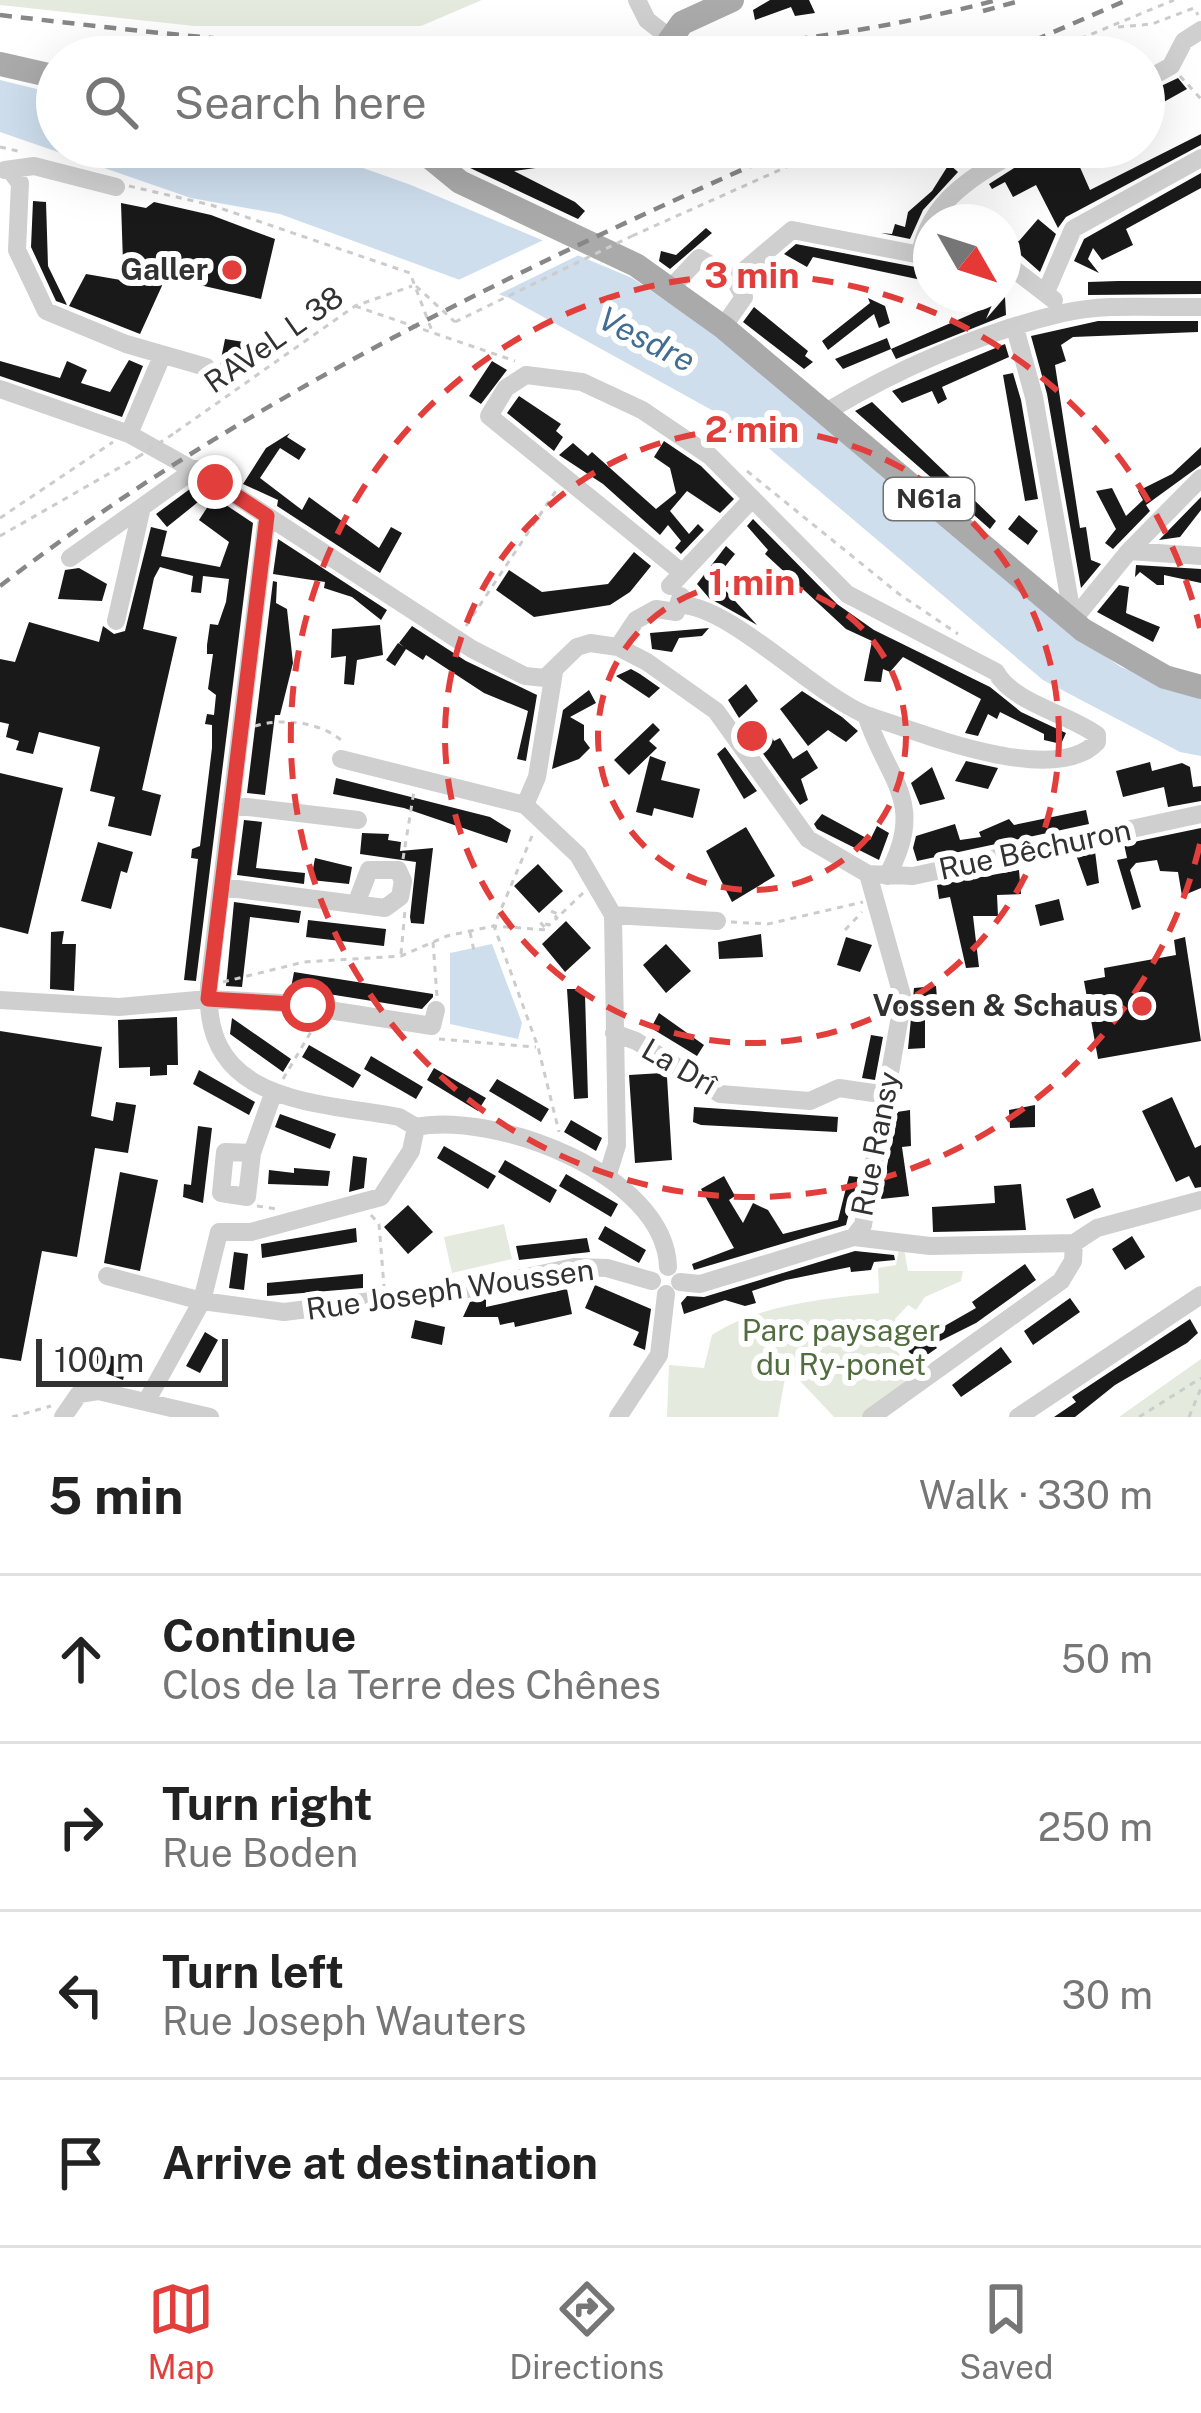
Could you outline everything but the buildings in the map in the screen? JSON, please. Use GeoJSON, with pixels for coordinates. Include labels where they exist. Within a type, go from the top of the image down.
{"type":"FeatureCollection","features":[{"type":"Feature","properties":{"kind":"main road"},"geometry":{"type":"LineString","coordinates":[[672,36],[682,23],[724,2]]}},
{"type":"Feature","properties":{"kind":"main road"},"geometry":{"type":"LineString","coordinates":[[0,64],[36,72]]}},
{"type":"Feature","properties":{"kind":"main road"},"geometry":{"type":"LineString","coordinates":[[443,168],[460,182]]}},
{"type":"Feature","properties":{"kind":"main road"},"geometry":{"type":"LineString","coordinates":[[456,168],[460,182]]}},
{"type":"Feature","properties":{"kind":"main road","name":"N61a"},"geometry":{"type":"LineString","coordinates":[[460,182],[622,256],[723,327],[1108,648],[1165,677],[1201,687]]}},
{"type":"Feature","properties":{"kind":"street"},"geometry":{"type":"LineString","coordinates":[[637,0],[657,36]]}},
{"type":"Feature","properties":{"kind":"street"},"geometry":{"type":"LineString","coordinates":[[1165,69],[1192,36]]}},
{"type":"Feature","properties":{"kind":"street"},"geometry":{"type":"LineString","coordinates":[[1046,292],[1072,229],[1201,158]]}},
{"type":"Feature","properties":{"kind":"street"},"geometry":{"type":"LineString","coordinates":[[5,170],[42,168],[116,187]]}},
{"type":"Feature","properties":{"kind":"street"},"geometry":{"type":"LineString","coordinates":[[946,204],[968,179],[988,168]]}},
{"type":"Feature","properties":{"kind":"street"},"geometry":{"type":"LineString","coordinates":[[5,170],[20,183],[17,250],[46,311],[162,356],[206,367]]}},
{"type":"Feature","properties":{"kind":"street"},"geometry":{"type":"LineString","coordinates":[[734,279],[792,230],[913,254]]}},
{"type":"Feature","properties":{"kind":"street"},"geometry":{"type":"LineString","coordinates":[[670,290],[699,258],[734,279],[744,297],[723,327]]}},
{"type":"Feature","properties":{"kind":"street"},"geometry":{"type":"LineString","coordinates":[[1021,274],[1066,312]]}},
{"type":"Feature","properties":{"kind":"street"},"geometry":{"type":"LineString","coordinates":[[826,412],[953,350],[1066,312],[1201,307]]}},
{"type":"Feature","properties":{"kind":"street"},"geometry":{"type":"LineString","coordinates":[[1016,328],[1034,397],[1072,620]]}},
{"type":"Feature","properties":{"kind":"street"},"geometry":{"type":"LineString","coordinates":[[125,432],[162,356]]}},
{"type":"Feature","properties":{"kind":"street"},"geometry":{"type":"LineString","coordinates":[[656,609],[668,615],[681,604],[675,579],[489,416],[516,379],[526,375],[582,382],[642,410],[710,456],[847,594],[1097,735],[1089,750],[1067,760],[1037,761],[866,715],[822,692],[716,614],[681,604]]}},
{"type":"Feature","properties":{"kind":"street"},"geometry":{"type":"LineString","coordinates":[[0,389],[125,432],[195,469],[465,644],[535,679],[554,672],[577,647],[590,643],[618,647],[716,711],[808,838],[878,875],[898,856],[904,794],[866,715]]}},
{"type":"Feature","properties":{"kind":"street"},"geometry":{"type":"LineString","coordinates":[[70,558],[195,469]]}},
{"type":"Feature","properties":{"kind":"street"},"geometry":{"type":"LineString","coordinates":[[1072,620],[1129,551],[1201,478]]}},
{"type":"Feature","properties":{"kind":"street"},"geometry":{"type":"LineString","coordinates":[[656,609],[655,595],[751,500]]}},
{"type":"Feature","properties":{"kind":"street"},"geometry":{"type":"LineString","coordinates":[[116,621],[142,507]]}},
{"type":"Feature","properties":{"kind":"street"},"geometry":{"type":"LineString","coordinates":[[267,516],[209,992],[210,1028],[221,1058],[273,1094],[398,1117],[416,1127],[435,1123],[564,1153],[608,1174],[658,1226],[666,1281],[659,1355],[619,1417]]}},
{"type":"Feature","properties":{"kind":"street"},"geometry":{"type":"LineString","coordinates":[[1129,551],[1201,556]]}},
{"type":"Feature","properties":{"kind":"street"},"geometry":{"type":"LineString","coordinates":[[618,647],[636,620],[656,609]]}},
{"type":"Feature","properties":{"kind":"street"},"geometry":{"type":"LineString","coordinates":[[525,805],[537,777],[554,672]]}},
{"type":"Feature","properties":{"kind":"street"},"geometry":{"type":"LineString","coordinates":[[341,759],[525,805],[578,855],[613,915],[617,1145],[608,1174]]}},
{"type":"Feature","properties":{"kind":"street"},"geometry":{"type":"LineString","coordinates":[[231,805],[358,820]]}},
{"type":"Feature","properties":{"kind":"street","name":"Rue Bêchuron"},"geometry":{"type":"LineString","coordinates":[[878,875],[913,876],[1201,814]]}},
{"type":"Feature","properties":{"kind":"street"},"geometry":{"type":"LineString","coordinates":[[223,887],[386,908],[400,897],[404,881],[398,870],[369,870],[356,904]]}},
{"type":"Feature","properties":{"kind":"street","name":"Rue Ransy"},"geometry":{"type":"LineString","coordinates":[[666,1281],[700,1284],[854,1238],[863,1225],[903,999],[878,875]]}},
{"type":"Feature","properties":{"kind":"street"},"geometry":{"type":"LineString","coordinates":[[613,915],[717,921]]}},
{"type":"Feature","properties":{"kind":"street"},"geometry":{"type":"LineString","coordinates":[[0,1000],[141,1006],[209,992],[322,1007],[435,1010]]}},
{"type":"Feature","properties":{"kind":"street","name":"La Drî"},"geometry":{"type":"LineString","coordinates":[[614,1033],[636,1041],[720,1094],[810,1101],[838,1088],[886,1095]]}},
{"type":"Feature","properties":{"kind":"street"},"geometry":{"type":"LineString","coordinates":[[252,1153],[273,1094]]}},
{"type":"Feature","properties":{"kind":"street"},"geometry":{"type":"LineString","coordinates":[[146,1402],[202,1301],[219,1232],[251,1232],[363,1204],[389,1190],[411,1151],[416,1127]]}},
{"type":"Feature","properties":{"kind":"street"},"geometry":{"type":"LineString","coordinates":[[854,1238],[930,1246],[1073,1243],[1097,1228],[1201,1200]]}},
{"type":"Feature","properties":{"kind":"street"},"geometry":{"type":"LineString","coordinates":[[871,1417],[1061,1281],[1073,1261],[1073,1243]]}},
{"type":"Feature","properties":{"kind":"street","name":"Rue Joseph Woussen"},"geometry":{"type":"LineString","coordinates":[[107,1276],[202,1301],[284,1312],[574,1267],[607,1268],[666,1281]]}},
{"type":"Feature","properties":{"kind":"street"},"geometry":{"type":"LineString","coordinates":[[1018,1417],[1201,1295]]}},
{"type":"Feature","properties":{"kind":"street"},"geometry":{"type":"LineString","coordinates":[[66,1409],[98,1391],[210,1417]]}},
{"type":"Feature","properties":{"kind":"path"},"geometry":{"type":"LineString","coordinates":[[1090,36],[1174,0]]}},
{"type":"Feature","properties":{"kind":"path"},"geometry":{"type":"LineString","coordinates":[[1116,26],[1122,30],[1199,9],[1180,28],[1192,36]]}},
{"type":"Feature","properties":{"kind":"path"},"geometry":{"type":"LineString","coordinates":[[1171,66],[1201,99]]}},
{"type":"Feature","properties":{"kind":"path"},"geometry":{"type":"LineString","coordinates":[[414,286],[455,322],[784,168]]}},
{"type":"Feature","properties":{"kind":"path"},"geometry":{"type":"LineString","coordinates":[[116,187],[211,205],[410,273],[432,331]]}},
{"type":"Feature","properties":{"kind":"path","name":"RAVeL L 38"},"geometry":{"type":"LineString","coordinates":[[0,536],[139,457],[355,306],[414,286]]}},
{"type":"Feature","properties":{"kind":"path"},"geometry":{"type":"LineString","coordinates":[[355,306],[522,363]]}},
{"type":"Feature","properties":{"kind":"path"},"geometry":{"type":"LineString","coordinates":[[0,518],[125,432]]}},
{"type":"Feature","properties":{"kind":"path"},"geometry":{"type":"LineString","coordinates":[[465,644],[565,478]]}},
{"type":"Feature","properties":{"kind":"path"},"geometry":{"type":"LineString","coordinates":[[241,725],[273,720],[328,732],[345,740],[341,759]]}},
{"type":"Feature","properties":{"kind":"path"},"geometry":{"type":"LineString","coordinates":[[398,870],[406,854],[417,778]]}},
{"type":"Feature","properties":{"kind":"path"},"geometry":{"type":"LineString","coordinates":[[543,820],[494,926],[538,1047],[564,1153]]}},
{"type":"Feature","properties":{"kind":"path"},"geometry":{"type":"LineString","coordinates":[[209,992],[304,962],[401,956],[470,930],[494,926],[548,930],[540,922],[543,919],[549,926],[557,918],[551,911],[560,915],[594,885]]}},
{"type":"Feature","properties":{"kind":"path"},"geometry":{"type":"LineString","coordinates":[[400,897],[406,912],[401,956]]}},
{"type":"Feature","properties":{"kind":"path"},"geometry":{"type":"LineString","coordinates":[[748,923],[768,924],[869,900],[845,930]]}},
{"type":"Feature","properties":{"kind":"path"},"geometry":{"type":"LineString","coordinates":[[470,930],[474,951]]}},
{"type":"Feature","properties":{"kind":"path"},"geometry":{"type":"LineString","coordinates":[[433,942],[440,1040],[538,1047]]}},
{"type":"Feature","properties":{"kind":"path"},"geometry":{"type":"LineString","coordinates":[[273,1094],[322,1007]]}},
{"type":"Feature","properties":{"kind":"path"},"geometry":{"type":"LineString","coordinates":[[363,1204],[379,1225],[386,1299]]}},
{"type":"Feature","properties":{"kind":"path"},"geometry":{"type":"LineString","coordinates":[[1139,1417],[1201,1378]]}},
{"type":"Feature","properties":{"kind":"path"},"geometry":{"type":"LineString","coordinates":[[1190,1417],[1201,1388]]}},
{"type":"Feature","properties":{"kind":"path"},"geometry":{"type":"LineString","coordinates":[[12,1417],[66,1409]]}},
{"type":"Feature","properties":{"kind":"green space"},"geometry":{"type":"Polygon","coordinates":[[[0,0],[482,0],[421,26],[194,26],[0,5],[0,0]]]}},
{"type":"Feature","properties":{"kind":"green space"},"geometry":{"type":"Polygon","coordinates":[[[504,1224],[512,1259],[452,1273],[444,1237],[504,1224]]]}},
{"type":"Feature","properties":{"kind":"green space","name":"Parc paysager du Ry-ponet"},"geometry":{"type":"Polygon","coordinates":[[[899,1249],[904,1249],[908,1271],[963,1271],[961,1281],[925,1297],[916,1310],[908,1305],[895,1319],[899,1333],[891,1341],[913,1376],[861,1417],[834,1417],[787,1367],[778,1417],[667,1417],[669,1365],[704,1368],[712,1335],[751,1316],[879,1293],[878,1268],[896,1265],[899,1249]]]}},
{"type":"Feature","properties":{"kind":"green space"},"geometry":{"type":"Polygon","coordinates":[[[1201,1359],[1201,1417],[1119,1417],[1201,1359]]]}},
{"type":"Feature","properties":{"kind":"water","name":"Vesdre"},"geometry":{"type":"Polygon","coordinates":[[[0,80],[36,89],[36,144],[0,132],[0,80]]]}},
{"type":"Feature","properties":{"kind":"water","name":"Vesdre"},"geometry":{"type":"Polygon","coordinates":[[[104,168],[363,168],[632,278],[732,346],[1067,631],[1121,667],[1201,697],[1201,756],[1180,752],[1043,680],[746,429],[509,298],[280,214],[191,198],[104,168]]]}},
{"type":"Feature","properties":{"kind":"water"},"geometry":{"type":"Polygon","coordinates":[[[492,944],[522,1023],[518,1039],[450,1024],[450,953],[492,944]]]}},
{"type":"Feature","properties":{"kind":"pier"},"geometry":{"type":"Polygon","coordinates":[[[550,237],[585,252],[491,298],[452,283],[550,237]]]}},
{"type":"Feature","properties":{"kind":"railway"},"geometry":{"type":"LineString","coordinates":[[812,36],[997,0]]}},
{"type":"Feature","properties":{"kind":"railway"},"geometry":{"type":"LineString","coordinates":[[983,11],[1023,0]]}},
{"type":"Feature","properties":{"kind":"railway"},"geometry":{"type":"LineString","coordinates":[[1044,36],[1127,0]]}},
{"type":"Feature","properties":{"kind":"railway"},"geometry":{"type":"LineString","coordinates":[[0,15],[197,36]]}},
{"type":"Feature","properties":{"kind":"railway"},"geometry":{"type":"LineString","coordinates":[[0,586],[187,456],[284,398],[484,291],[747,168]]}},
{"type":"Feature","properties":{"kind":"place","name":"Galler"},"geometry":{"type":"Point","coordinates":[232,270]}},
{"type":"Feature","properties":{"kind":"place","name":"Vossen & Schaus"},"geometry":{"type":"Point","coordinates":[1142,1006]}},
{"type":"Feature","properties":{"kind":"route"},"geometry":{"type":"LineString","coordinates":[[215,482],[267,516],[208,999],[308,1005]]}}]}
